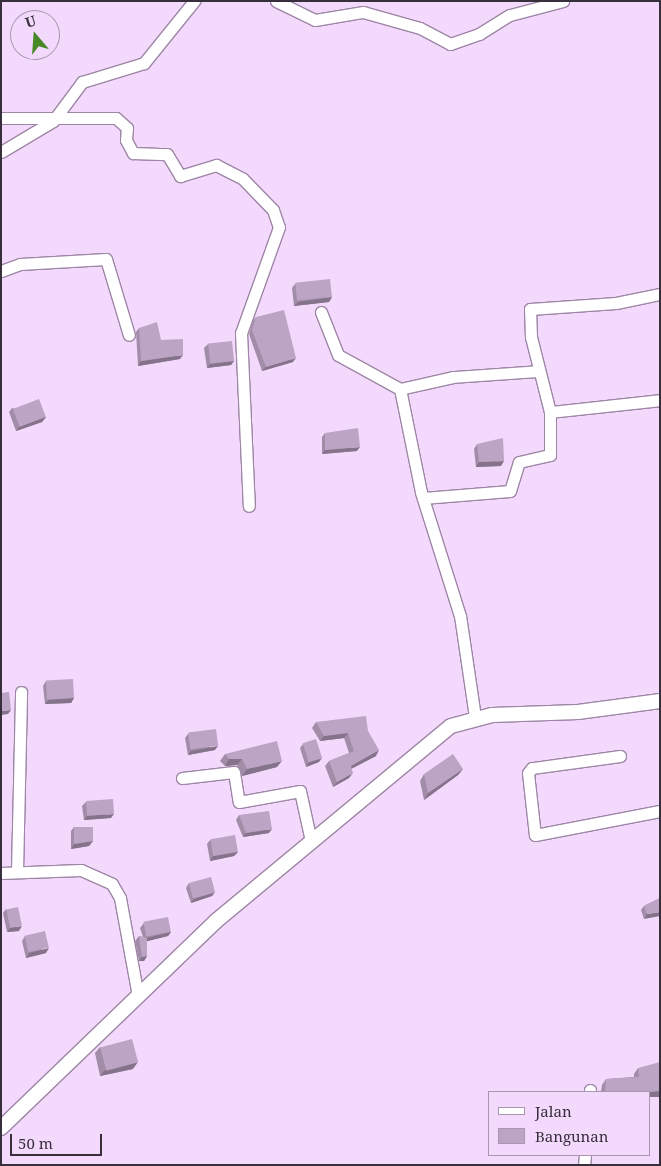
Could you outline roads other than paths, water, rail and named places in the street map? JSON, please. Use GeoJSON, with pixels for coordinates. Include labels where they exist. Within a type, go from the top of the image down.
{"type":"FeatureCollection","features":[{"type":"Feature","properties":{"kind":"street"},"geometry":{"type":"LineString","coordinates":[[1,152],[53,121],[82,82],[144,63],[194,1]]}},
{"type":"Feature","properties":{"kind":"street"},"geometry":{"type":"LineString","coordinates":[[276,1],[315,20],[363,12],[420,28],[450,44],[479,34],[510,15],[563,1]]}},
{"type":"Feature","properties":{"kind":"street"},"geometry":{"type":"LineString","coordinates":[[1,118],[53,121],[116,118],[127,128],[126,140],[133,153],[167,154],[180,176],[209,166],[232,172],[261,197],[279,221],[242,333],[249,506]]}},
{"type":"Feature","properties":{"kind":"street"},"geometry":{"type":"LineString","coordinates":[[1,271],[23,263],[106,259],[129,334]]}},
{"type":"Feature","properties":{"kind":"street"},"geometry":{"type":"LineString","coordinates":[[423,498],[510,491],[518,462],[550,455],[550,412],[539,372],[530,309],[616,303],[660,294]]}},
{"type":"Feature","properties":{"kind":"street"},"geometry":{"type":"LineString","coordinates":[[322,312],[338,355],[372,369],[400,389],[423,498],[460,616],[475,717]]}},
{"type":"Feature","properties":{"kind":"street"},"geometry":{"type":"LineString","coordinates":[[400,389],[453,377],[539,372]]}},
{"type":"Feature","properties":{"kind":"street"},"geometry":{"type":"LineString","coordinates":[[550,412],[660,400]]}},
{"type":"Feature","properties":{"kind":"street"},"geometry":{"type":"LineString","coordinates":[[18,872],[21,692]]}},
{"type":"Feature","properties":{"kind":"street"},"geometry":{"type":"LineString","coordinates":[[1,1128],[216,921],[442,733],[475,717],[578,712],[660,701]]}},
{"type":"Feature","properties":{"kind":"street"},"geometry":{"type":"LineString","coordinates":[[620,756],[532,768],[528,773],[535,834],[660,810]]}},
{"type":"Feature","properties":{"kind":"street"},"geometry":{"type":"LineString","coordinates":[[182,778],[234,772],[239,802],[300,791],[311,841]]}},
{"type":"Feature","properties":{"kind":"street"},"geometry":{"type":"LineString","coordinates":[[1,873],[82,870],[112,884],[120,898],[138,996]]}}]}
